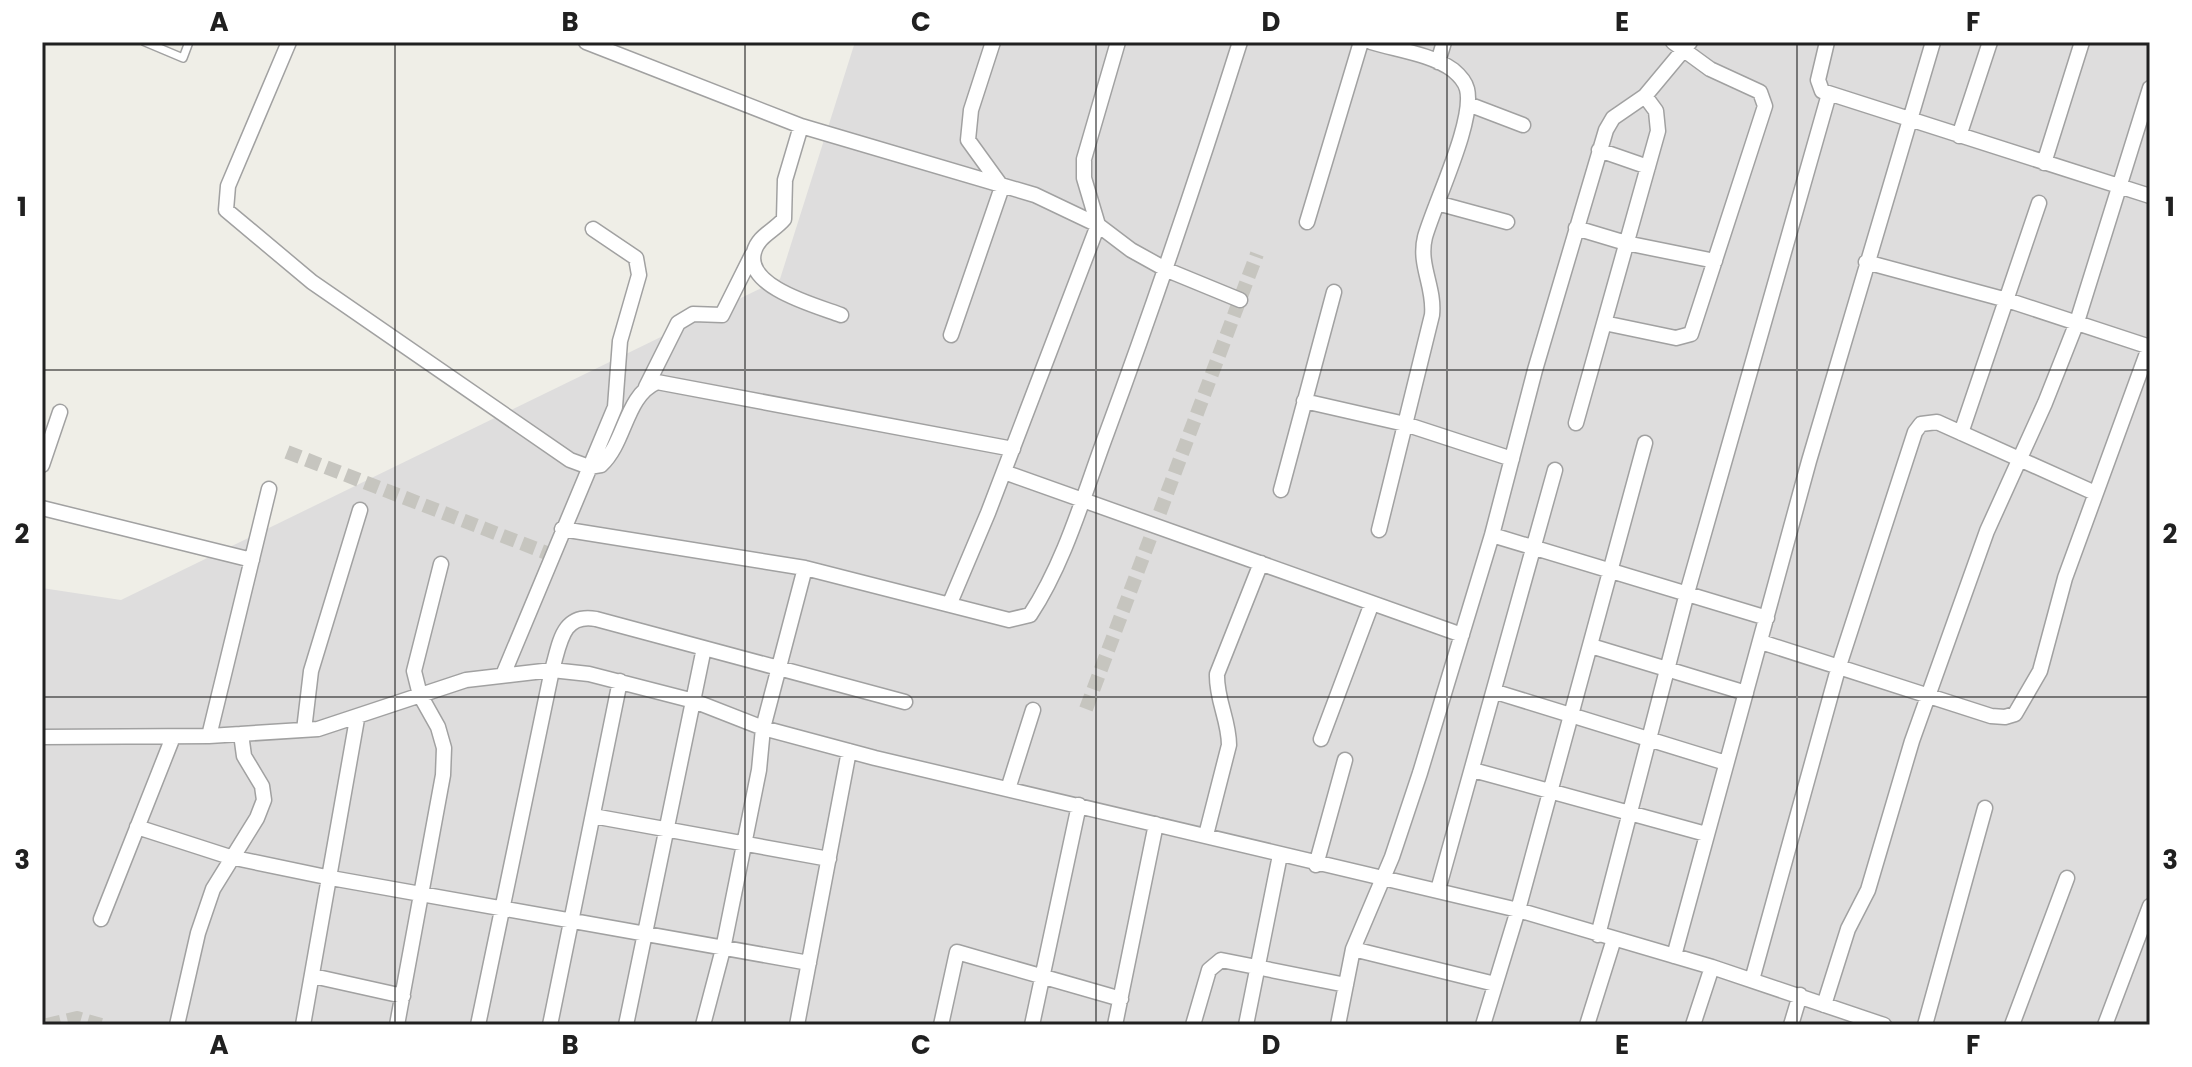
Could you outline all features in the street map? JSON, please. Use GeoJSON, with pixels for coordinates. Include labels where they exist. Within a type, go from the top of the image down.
{"type":"FeatureCollection","features":[{"type":"Feature","properties":{"kind":"street"},"geometry":{"type":"LineString","coordinates":[[289,42],[228,186],[226,210],[312,282],[550,448],[589,467],[601,465],[608,458],[678,323],[693,314],[722,315],[763,236],[784,219],[785,180],[801,126]]}},
{"type":"Feature","properties":{"kind":"street"},"geometry":{"type":"LineString","coordinates":[[586,42],[801,126],[1035,195],[1098,225],[1131,250],[1167,270],[1240,300]]}},
{"type":"Feature","properties":{"kind":"street"},"geometry":{"type":"LineString","coordinates":[[993,42],[971,110],[968,140],[1002,187]]}},
{"type":"Feature","properties":{"kind":"street"},"geometry":{"type":"LineString","coordinates":[[950,603],[1004,472],[1098,225],[1084,178],[1084,159],[1118,42]]}},
{"type":"Feature","properties":{"kind":"street"},"geometry":{"type":"LineString","coordinates":[[562,529],[805,568],[1009,620],[1030,615],[1040,599],[1083,498],[1167,270],[1240,42]]}},
{"type":"Feature","properties":{"kind":"street"},"geometry":{"type":"LineString","coordinates":[[1307,222],[1361,42]]}},
{"type":"Feature","properties":{"kind":"street"},"geometry":{"type":"LineString","coordinates":[[1371,42],[1438,62],[1463,80],[1468,104],[1422,252],[1434,297],[1432,315],[1379,530]]}},
{"type":"Feature","properties":{"kind":"street"},"geometry":{"type":"LineString","coordinates":[[1438,62],[1444,42]]}},
{"type":"Feature","properties":{"kind":"street"},"geometry":{"type":"LineString","coordinates":[[1674,956],[1866,262],[1933,42]]}},
{"type":"Feature","properties":{"kind":"street"},"geometry":{"type":"LineString","coordinates":[[1959,136],[1990,42]]}},
{"type":"Feature","properties":{"kind":"street"},"geometry":{"type":"LineString","coordinates":[[2044,163],[2082,42]]}},
{"type":"Feature","properties":{"kind":"street"},"geometry":{"type":"LineString","coordinates":[[1825,43],[1818,80],[1819,87],[1829,94],[2150,196]]}},
{"type":"Feature","properties":{"kind":"street"},"geometry":{"type":"LineString","coordinates":[[1338,1025],[1353,949],[1384,878],[1492,535],[1599,150],[1613,118],[1645,96],[1682,45],[1764,97],[1765,106],[1695,326],[1686,338],[1604,323]]}},
{"type":"Feature","properties":{"kind":"street"},"geometry":{"type":"LineString","coordinates":[[1824,1005],[1848,929],[1868,890],[1928,698],[1987,531],[2045,403],[2077,322],[2150,88]]}},
{"type":"Feature","properties":{"kind":"street"},"geometry":{"type":"LineString","coordinates":[[1598,935],[1687,593],[1829,94]]}},
{"type":"Feature","properties":{"kind":"street"},"geometry":{"type":"LineString","coordinates":[[1576,423],[1659,120],[1645,96]]}},
{"type":"Feature","properties":{"kind":"street"},"geometry":{"type":"LineString","coordinates":[[1468,104],[1523,125]]}},
{"type":"Feature","properties":{"kind":"street"},"geometry":{"type":"LineString","coordinates":[[1599,150],[1648,167]]}},
{"type":"Feature","properties":{"kind":"street"},"geometry":{"type":"LineString","coordinates":[[951,335],[1002,187]]}},
{"type":"Feature","properties":{"kind":"street"},"geometry":{"type":"LineString","coordinates":[[1437,203],[1507,222]]}},
{"type":"Feature","properties":{"kind":"street"},"geometry":{"type":"LineString","coordinates":[[1961,433],[2039,203]]}},
{"type":"Feature","properties":{"kind":"street"},"geometry":{"type":"LineString","coordinates":[[1576,228],[1626,243],[1715,261]]}},
{"type":"Feature","properties":{"kind":"street"},"geometry":{"type":"LineString","coordinates":[[503,675],[615,407],[620,341],[639,275],[636,258],[593,229]]}},
{"type":"Feature","properties":{"kind":"street"},"geometry":{"type":"LineString","coordinates":[[752,255],[758,274],[774,287],[841,315]]}},
{"type":"Feature","properties":{"kind":"street"},"geometry":{"type":"LineString","coordinates":[[1761,642],[1928,698],[2005,717],[2015,714],[2040,671],[2065,578],[2150,346],[2007,300],[1866,262]]}},
{"type":"Feature","properties":{"kind":"street"},"geometry":{"type":"LineString","coordinates":[[1281,490],[1334,292]]}},
{"type":"Feature","properties":{"kind":"street"},"geometry":{"type":"LineString","coordinates":[[646,387],[657,382],[1013,449]]}},
{"type":"Feature","properties":{"kind":"street"},"geometry":{"type":"LineString","coordinates":[[1304,401],[1405,424],[1512,459]]}},
{"type":"Feature","properties":{"kind":"street"},"geometry":{"type":"LineString","coordinates":[[42,465],[60,412]]}},
{"type":"Feature","properties":{"kind":"street"},"geometry":{"type":"LineString","coordinates":[[1752,980],[1838,669],[1915,432],[1928,421],[2095,493]]}},
{"type":"Feature","properties":{"kind":"street"},"geometry":{"type":"LineString","coordinates":[[1483,1025],[1518,910],[1645,443]]}},
{"type":"Feature","properties":{"kind":"street"},"geometry":{"type":"LineString","coordinates":[[1438,890],[1496,692],[1555,470]]}},
{"type":"Feature","properties":{"kind":"street"},"geometry":{"type":"LineString","coordinates":[[1004,472],[1462,635]]}},
{"type":"Feature","properties":{"kind":"street"},"geometry":{"type":"LineString","coordinates":[[209,736],[269,489]]}},
{"type":"Feature","properties":{"kind":"street"},"geometry":{"type":"LineString","coordinates":[[42,508],[252,560]]}},
{"type":"Feature","properties":{"kind":"street"},"geometry":{"type":"LineString","coordinates":[[304,730],[311,671],[360,510]]}},
{"type":"Feature","properties":{"kind":"street"},"geometry":{"type":"LineString","coordinates":[[1492,535],[1767,618]]}},
{"type":"Feature","properties":{"kind":"street"},"geometry":{"type":"LineString","coordinates":[[1206,835],[1229,745],[1229,732],[1217,690],[1217,674],[1261,563]]}},
{"type":"Feature","properties":{"kind":"street"},"geometry":{"type":"LineString","coordinates":[[397,1025],[443,775],[444,748],[438,727],[420,695],[414,671],[441,564]]}},
{"type":"Feature","properties":{"kind":"street"},"geometry":{"type":"LineString","coordinates":[[703,1025],[723,949],[759,770],[763,728],[805,568]]}},
{"type":"Feature","properties":{"kind":"street"},"geometry":{"type":"LineString","coordinates":[[1321,739],[1372,603]]}},
{"type":"Feature","properties":{"kind":"street"},"geometry":{"type":"LineString","coordinates":[[478,1025],[552,670],[563,632],[580,616],[905,702]]}},
{"type":"Feature","properties":{"kind":"street"},"geometry":{"type":"LineString","coordinates":[[1591,646],[1746,693]]}},
{"type":"Feature","properties":{"kind":"street"},"geometry":{"type":"LineString","coordinates":[[626,1025],[669,830],[704,648]]}},
{"type":"Feature","properties":{"kind":"street"},"geometry":{"type":"LineString","coordinates":[[42,737],[173,737],[304,730],[357,719],[466,680],[552,670],[620,681],[694,701],[763,728],[849,751],[1206,835],[1316,865],[1518,910],[1712,967],[1882,1025]]}},
{"type":"Feature","properties":{"kind":"street"},"geometry":{"type":"LineString","coordinates":[[550,1025],[620,681]]}},
{"type":"Feature","properties":{"kind":"street"},"geometry":{"type":"LineString","coordinates":[[1496,692],[1726,763]]}},
{"type":"Feature","properties":{"kind":"street"},"geometry":{"type":"LineString","coordinates":[[1008,789],[1033,710]]}},
{"type":"Feature","properties":{"kind":"street"},"geometry":{"type":"LineString","coordinates":[[303,1025],[357,719]]}},
{"type":"Feature","properties":{"kind":"street"},"geometry":{"type":"LineString","coordinates":[[177,1025],[198,933],[213,889],[230,857],[257,818],[264,800],[262,786],[244,756],[241,734]]}},
{"type":"Feature","properties":{"kind":"street"},"geometry":{"type":"LineString","coordinates":[[101,919],[173,737]]}},
{"type":"Feature","properties":{"kind":"street"},"geometry":{"type":"LineString","coordinates":[[797,1025],[849,751]]}},
{"type":"Feature","properties":{"kind":"street"},"geometry":{"type":"LineString","coordinates":[[1316,865],[1345,760]]}},
{"type":"Feature","properties":{"kind":"street"},"geometry":{"type":"LineString","coordinates":[[1473,770],[1706,834]]}},
{"type":"Feature","properties":{"kind":"street"},"geometry":{"type":"LineString","coordinates":[[1032,1025],[1079,805]]}},
{"type":"Feature","properties":{"kind":"street"},"geometry":{"type":"LineString","coordinates":[[1925,1025],[1985,808]]}},
{"type":"Feature","properties":{"kind":"street"},"geometry":{"type":"LineString","coordinates":[[593,816],[829,859]]}},
{"type":"Feature","properties":{"kind":"street"},"geometry":{"type":"LineString","coordinates":[[1115,1025],[1156,824]]}},
{"type":"Feature","properties":{"kind":"street"},"geometry":{"type":"LineString","coordinates":[[137,827],[230,857],[331,878],[570,918],[645,935],[809,963]]}},
{"type":"Feature","properties":{"kind":"street"},"geometry":{"type":"LineString","coordinates":[[1246,1025],[1280,855]]}},
{"type":"Feature","properties":{"kind":"street"},"geometry":{"type":"LineString","coordinates":[[2012,1025],[2067,878]]}},
{"type":"Feature","properties":{"kind":"street"},"geometry":{"type":"LineString","coordinates":[[2105,1025],[2150,906]]}},
{"type":"Feature","properties":{"kind":"street"},"geometry":{"type":"LineString","coordinates":[[1587,1025],[1614,939]]}},
{"type":"Feature","properties":{"kind":"street"},"geometry":{"type":"LineString","coordinates":[[1353,949],[1495,984]]}},
{"type":"Feature","properties":{"kind":"street"},"geometry":{"type":"LineString","coordinates":[[941,1025],[957,952],[1121,999]]}},
{"type":"Feature","properties":{"kind":"street"},"geometry":{"type":"LineString","coordinates":[[1193,1025],[1214,962],[1221,960],[1346,985]]}},
{"type":"Feature","properties":{"kind":"street"},"geometry":{"type":"LineString","coordinates":[[1693,1025],[1712,967]]}},
{"type":"Feature","properties":{"kind":"street"},"geometry":{"type":"LineString","coordinates":[[313,976],[403,996]]}},
{"type":"Feature","properties":{"kind":"street"},"geometry":{"type":"LineString","coordinates":[[1791,1025],[1800,995]]}},
{"type":"Feature","properties":{"kind":"lane"},"geometry":{"type":"LineString","coordinates":[[145,42],[183,58],[189,42]]}},
{"type":"Feature","properties":{"kind":"shaded area"},"geometry":{"type":"Polygon","coordinates":[[[855,42],[2150,42],[2150,1025],[42,1025],[42,588],[121,600],[780,279],[855,42]]]}},
{"type":"Feature","properties":{"kind":"tunnel"},"geometry":{"type":"LineString","coordinates":[[1086,709],[1257,254]]}},
{"type":"Feature","properties":{"kind":"tunnel"},"geometry":{"type":"LineString","coordinates":[[287,452],[552,555]]}},
{"type":"Feature","properties":{"kind":"tunnel"},"geometry":{"type":"LineString","coordinates":[[47,1025],[77,1018],[101,1025]]}}]}
